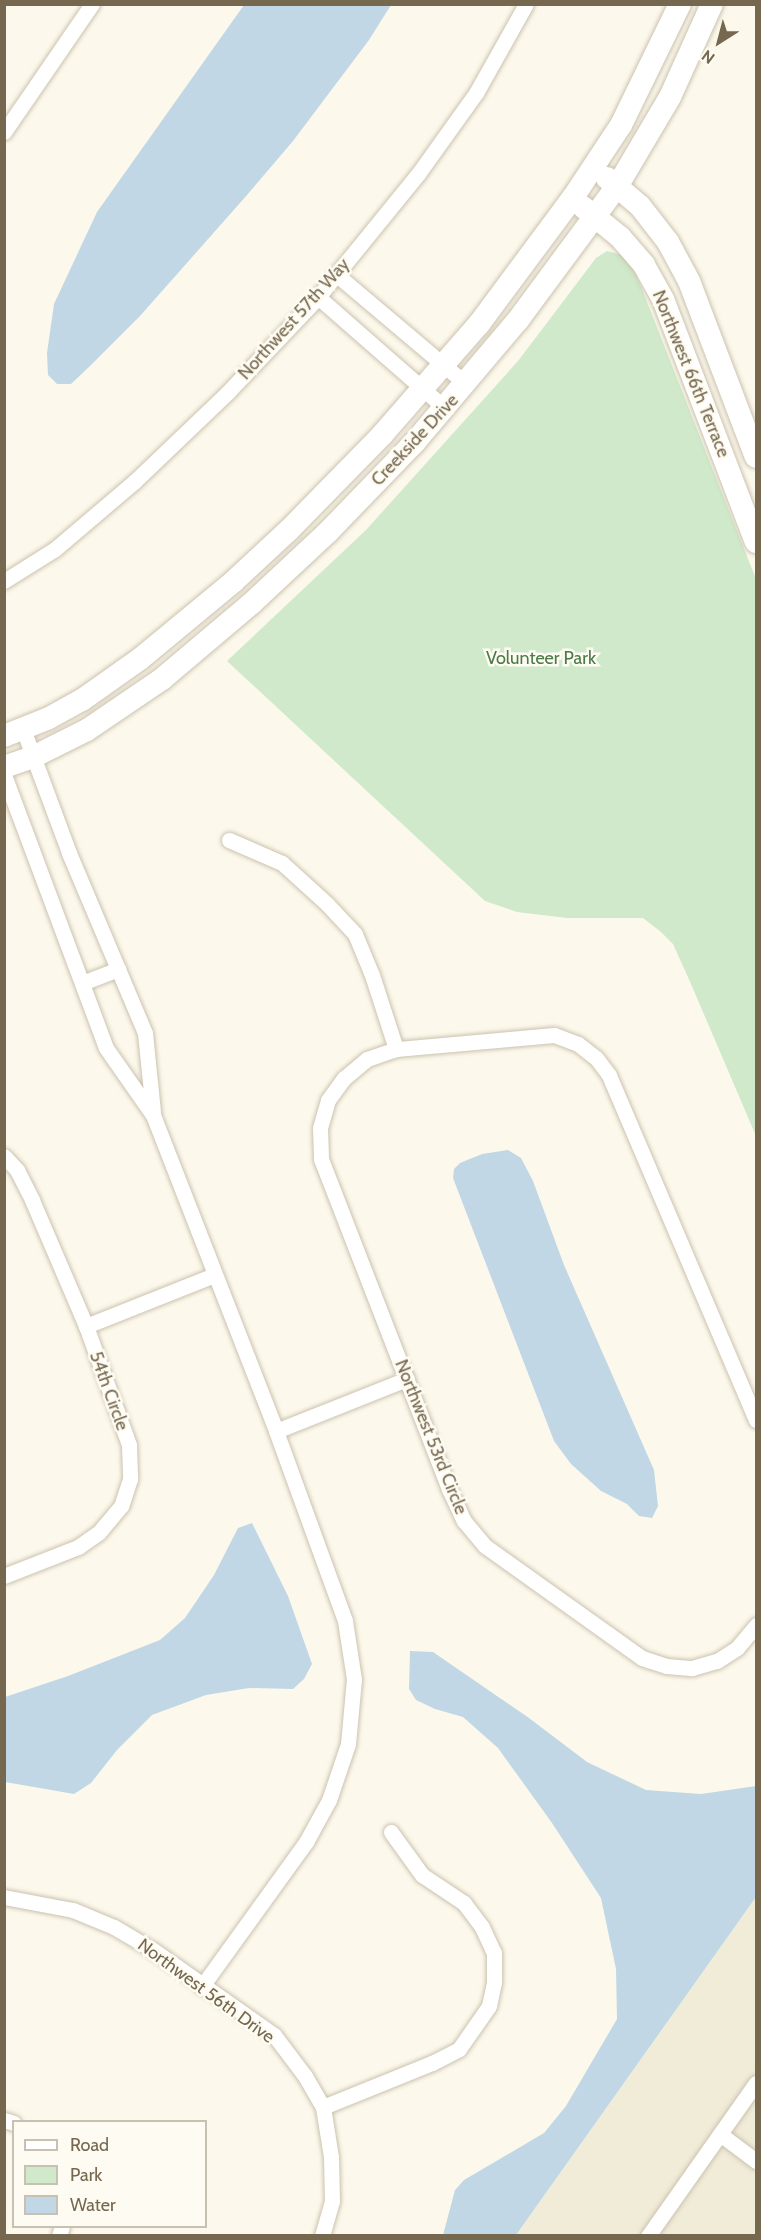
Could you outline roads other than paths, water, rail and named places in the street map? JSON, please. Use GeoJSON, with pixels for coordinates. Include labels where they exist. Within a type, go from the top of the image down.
{"type":"FeatureCollection","features":[{"type":"Feature","properties":{"kind":"street"},"geometry":{"type":"LineString","coordinates":[[4,132],[92,4]]}},
{"type":"Feature","properties":{"kind":"street","name":"Northwest 57th Way"},"geometry":{"type":"LineString","coordinates":[[4,581],[55,549],[135,481],[228,392],[318,297],[418,174],[476,93],[526,4]]}},
{"type":"Feature","properties":{"kind":"street","name":"Creekside Drive"},"geometry":{"type":"LineString","coordinates":[[14,733],[82,700],[185,623],[289,530],[424,389],[516,278],[593,168],[641,88],[680,4]]}},
{"type":"Feature","properties":{"kind":"street","name":"Creekside Drive"},"geometry":{"type":"LineString","coordinates":[[4,767],[33,757],[87,730],[124,706],[201,647],[328,532],[445,408],[518,320],[618,185],[670,97],[712,4]]}},
{"type":"Feature","properties":{"kind":"street","name":"Northwest 66th Terrace"},"geometry":{"type":"LineString","coordinates":[[593,168],[618,185],[640,206],[668,242],[689,281],[756,458]]}},
{"type":"Feature","properties":{"kind":"street","name":"Northwest 66th Terrace"},"geometry":{"type":"LineString","coordinates":[[572,199],[620,237],[644,265],[663,299],[756,542]]}},
{"type":"Feature","properties":{"kind":"street"},"geometry":{"type":"LineString","coordinates":[[337,275],[466,384]]}},
{"type":"Feature","properties":{"kind":"street"},"geometry":{"type":"LineString","coordinates":[[318,297],[445,408]]}},
{"type":"Feature","properties":{"kind":"street"},"geometry":{"type":"LineString","coordinates":[[14,733],[33,757],[145,1033],[153,1115]]}},
{"type":"Feature","properties":{"kind":"street"},"geometry":{"type":"LineString","coordinates":[[4,775],[106,1048],[153,1115],[276,1431],[345,1621],[354,1679],[348,1744],[329,1800],[306,1842],[202,1986]]}},
{"type":"Feature","properties":{"kind":"street"},"geometry":{"type":"LineString","coordinates":[[229,840],[282,863],[327,904],[355,934],[372,975],[396,1049]]}},
{"type":"Feature","properties":{"kind":"street"},"geometry":{"type":"LineString","coordinates":[[82,983],[118,969]]}},
{"type":"Feature","properties":{"kind":"street","name":"Northwest 53rd Circle"},"geometry":{"type":"LineString","coordinates":[[756,1419],[609,1075],[596,1058],[578,1044],[554,1035],[396,1049],[367,1059],[344,1078],[328,1100],[320,1128],[321,1159],[449,1489],[464,1521],[485,1546],[642,1658],[667,1666],[692,1668],[717,1661],[738,1648],[756,1624]]}},
{"type":"Feature","properties":{"kind":"street","name":"54th Circle"},"geometry":{"type":"LineString","coordinates":[[4,1156],[17,1170],[32,1200],[86,1326],[129,1444],[130,1479],[121,1506],[98,1533],[78,1547],[4,1576]]}},
{"type":"Feature","properties":{"kind":"street"},"geometry":{"type":"LineString","coordinates":[[86,1326],[214,1275]]}},
{"type":"Feature","properties":{"kind":"street"},"geometry":{"type":"LineString","coordinates":[[276,1431],[407,1379]]}},
{"type":"Feature","properties":{"kind":"street"},"geometry":{"type":"LineString","coordinates":[[323,2107],[432,2063],[459,2049],[489,2006],[494,1982],[494,1953],[482,1927],[464,1903],[422,1875],[391,1832]]}},
{"type":"Feature","properties":{"kind":"street","name":"Northwest 56th Drive"},"geometry":{"type":"LineString","coordinates":[[4,1897],[73,1910],[114,1927],[153,1950],[274,2036],[304,2076],[323,2107],[331,2157],[332,2201],[322,2235]]}},
{"type":"Feature","properties":{"kind":"street"},"geometry":{"type":"LineString","coordinates":[[648,2235],[756,2083]]}},
{"type":"Feature","properties":{"kind":"street"},"geometry":{"type":"LineString","coordinates":[[720,2134],[756,2161]]}},
{"type":"Feature","properties":{"kind":"water"},"geometry":{"type":"Polygon","coordinates":[[[244,5],[391,5],[369,40],[293,141],[247,195],[140,316],[90,366],[71,384],[57,384],[48,375],[47,353],[54,304],[97,212],[244,5]]]}},
{"type":"Feature","properties":{"kind":"water"},"geometry":{"type":"Polygon","coordinates":[[[508,1150],[521,1158],[533,1181],[564,1265],[654,1470],[658,1506],[652,1518],[639,1516],[627,1504],[601,1491],[571,1464],[554,1441],[453,1178],[454,1169],[460,1163],[482,1154],[508,1150]]]}},
{"type":"Feature","properties":{"kind":"water"},"geometry":{"type":"Polygon","coordinates":[[[252,1523],[288,1596],[312,1664],[304,1679],[293,1689],[249,1688],[206,1695],[152,1715],[117,1750],[91,1783],[74,1794],[5,1782],[5,1697],[68,1676],[160,1640],[185,1618],[214,1575],[238,1528],[252,1523]]]}},
{"type":"Feature","properties":{"kind":"water"},"geometry":{"type":"Polygon","coordinates":[[[410,1651],[433,1652],[529,1718],[587,1762],[646,1790],[701,1794],[756,1786],[756,1897],[516,2235],[443,2235],[455,2190],[464,2180],[544,2133],[566,2106],[617,2019],[616,1969],[601,1898],[552,1823],[498,1748],[463,1717],[435,1709],[416,1700],[409,1689],[410,1651]]]}},
{"type":"Feature","properties":{"kind":"park label","name":"Volunteer Park"},"geometry":{"type":"Point","coordinates":[541,658]}}]}
